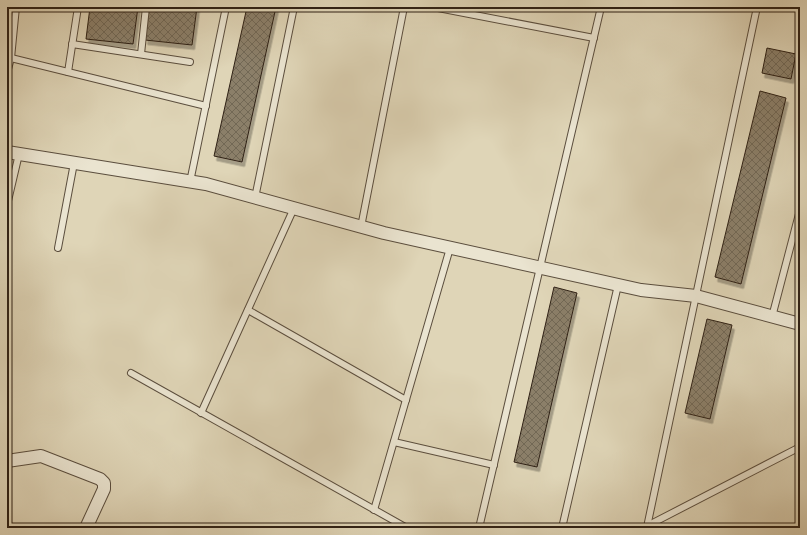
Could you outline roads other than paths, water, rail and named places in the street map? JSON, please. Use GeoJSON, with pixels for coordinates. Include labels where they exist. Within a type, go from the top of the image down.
{"type":"FeatureCollection","features":[{"type":"Feature","properties":{"kind":"street"},"geometry":{"type":"LineString","coordinates":[[13,153],[190,182],[362,227],[450,248],[641,290],[696,296],[800,324]]}},
{"type":"Feature","properties":{"kind":"street"},"geometry":{"type":"LineString","coordinates":[[7,462],[41,456],[100,479],[104,483],[104,489],[86,528]]}},
{"type":"Feature","properties":{"kind":"lane"},"geometry":{"type":"LineString","coordinates":[[7,73],[11,58],[16,7]]}},
{"type":"Feature","properties":{"kind":"lane"},"geometry":{"type":"LineString","coordinates":[[68,72],[78,7]]}},
{"type":"Feature","properties":{"kind":"lane"},"geometry":{"type":"LineString","coordinates":[[140,54],[146,7]]}},
{"type":"Feature","properties":{"kind":"lane"},"geometry":{"type":"LineString","coordinates":[[190,182],[226,7]]}},
{"type":"Feature","properties":{"kind":"lane"},"geometry":{"type":"LineString","coordinates":[[255,198],[294,7]]}},
{"type":"Feature","properties":{"kind":"lane"},"geometry":{"type":"LineString","coordinates":[[362,227],[404,7]]}},
{"type":"Feature","properties":{"kind":"lane"},"geometry":{"type":"LineString","coordinates":[[433,7],[594,38]]}},
{"type":"Feature","properties":{"kind":"lane"},"geometry":{"type":"LineString","coordinates":[[479,528],[602,7]]}},
{"type":"Feature","properties":{"kind":"lane"},"geometry":{"type":"LineString","coordinates":[[646,527],[757,7]]}},
{"type":"Feature","properties":{"kind":"lane"},"geometry":{"type":"LineString","coordinates":[[72,44],[190,62]]}},
{"type":"Feature","properties":{"kind":"lane"},"geometry":{"type":"LineString","coordinates":[[11,58],[206,106]]}},
{"type":"Feature","properties":{"kind":"lane"},"geometry":{"type":"LineString","coordinates":[[7,205],[13,153]]}},
{"type":"Feature","properties":{"kind":"lane"},"geometry":{"type":"LineString","coordinates":[[58,248],[74,163]]}},
{"type":"Feature","properties":{"kind":"lane"},"geometry":{"type":"LineString","coordinates":[[201,413],[294,208]]}},
{"type":"Feature","properties":{"kind":"lane"},"geometry":{"type":"LineString","coordinates":[[772,317],[800,210]]}},
{"type":"Feature","properties":{"kind":"lane"},"geometry":{"type":"LineString","coordinates":[[374,510],[450,248]]}},
{"type":"Feature","properties":{"kind":"lane"},"geometry":{"type":"LineString","coordinates":[[562,528],[618,285]]}},
{"type":"Feature","properties":{"kind":"lane"},"geometry":{"type":"LineString","coordinates":[[248,310],[406,400]]}},
{"type":"Feature","properties":{"kind":"lane"},"geometry":{"type":"LineString","coordinates":[[131,373],[407,528]]}},
{"type":"Feature","properties":{"kind":"lane"},"geometry":{"type":"LineString","coordinates":[[394,442],[494,465]]}},
{"type":"Feature","properties":{"kind":"lane"},"geometry":{"type":"LineString","coordinates":[[646,527],[800,447]]}}]}
